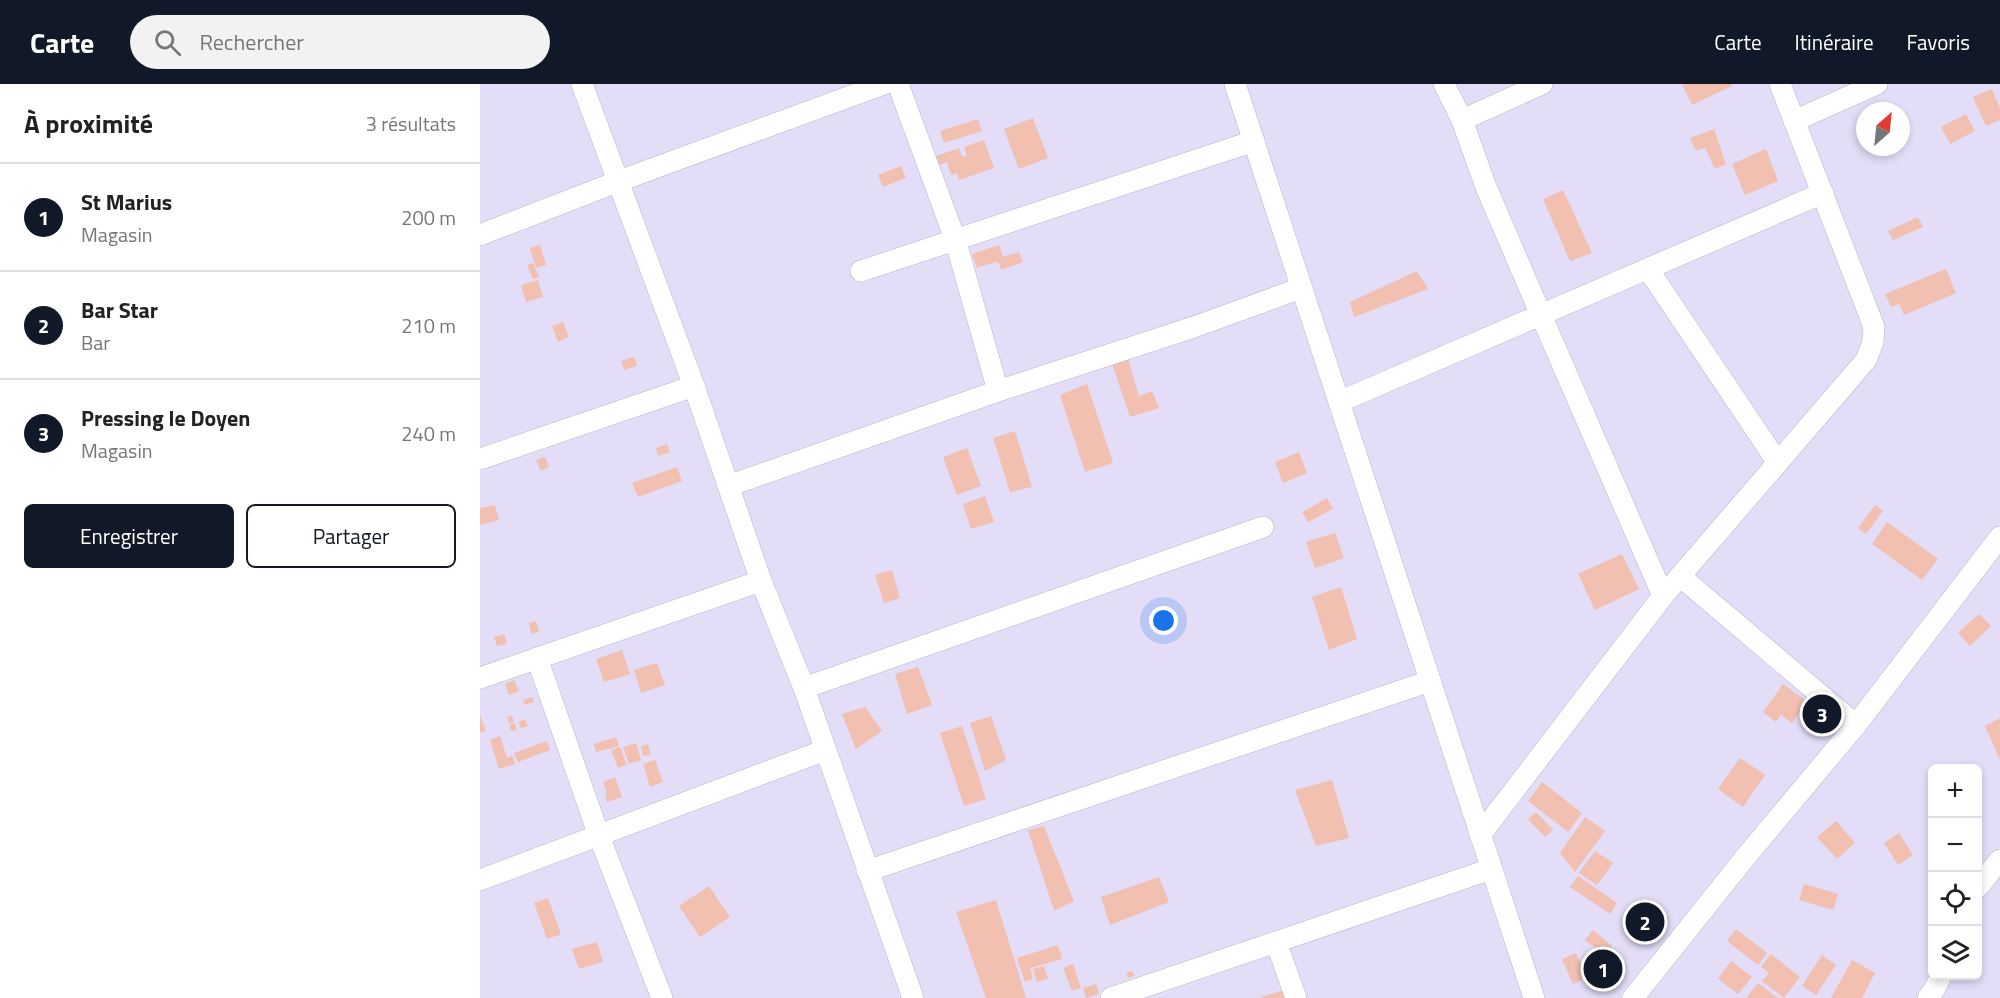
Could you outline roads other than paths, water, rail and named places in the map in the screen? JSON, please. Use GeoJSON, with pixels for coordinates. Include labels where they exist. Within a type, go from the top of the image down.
{"type":"FeatureCollection","features":[{"type":"Feature","properties":{"kind":"street"},"geometry":{"type":"LineString","coordinates":[[582,84],[694,386],[761,581],[804,688],[912,998]]}},
{"type":"Feature","properties":{"kind":"street"},"geometry":{"type":"LineString","coordinates":[[480,235],[619,181],[884,84]]}},
{"type":"Feature","properties":{"kind":"street"},"geometry":{"type":"LineString","coordinates":[[898,84],[955,239],[998,391]]}},
{"type":"Feature","properties":{"kind":"street"},"geometry":{"type":"LineString","coordinates":[[1235,84],[1533,998]]}},
{"type":"Feature","properties":{"kind":"street"},"geometry":{"type":"LineString","coordinates":[[1444,84],[1462,120],[1486,186],[1663,596]]}},
{"type":"Feature","properties":{"kind":"street"},"geometry":{"type":"LineString","coordinates":[[1462,120],[1542,84]]}},
{"type":"Feature","properties":{"kind":"street"},"geometry":{"type":"LineString","coordinates":[[1480,835],[1663,596],[1866,360],[1873,342],[1874,327],[1780,84]]}},
{"type":"Feature","properties":{"kind":"street"},"geometry":{"type":"LineString","coordinates":[[1794,121],[1877,84]]}},
{"type":"Feature","properties":{"kind":"street"},"geometry":{"type":"LineString","coordinates":[[861,271],[1254,141]]}},
{"type":"Feature","properties":{"kind":"street"},"geometry":{"type":"LineString","coordinates":[[1339,402],[1823,193]]}},
{"type":"Feature","properties":{"kind":"street"},"geometry":{"type":"LineString","coordinates":[[1648,269],[1778,463]]}},
{"type":"Feature","properties":{"kind":"street"},"geometry":{"type":"LineString","coordinates":[[728,486],[998,391],[1194,327],[1301,288]]}},
{"type":"Feature","properties":{"kind":"street"},"geometry":{"type":"LineString","coordinates":[[480,459],[694,386]]}},
{"type":"Feature","properties":{"kind":"street"},"geometry":{"type":"LineString","coordinates":[[804,688],[1263,526]]}},
{"type":"Feature","properties":{"kind":"street"},"geometry":{"type":"LineString","coordinates":[[1633,998],[1856,725],[2000,537]]}},
{"type":"Feature","properties":{"kind":"street"},"geometry":{"type":"LineString","coordinates":[[1680,576],[1856,725]]}},
{"type":"Feature","properties":{"kind":"street"},"geometry":{"type":"LineString","coordinates":[[480,678],[761,581]]}},
{"type":"Feature","properties":{"kind":"street"},"geometry":{"type":"LineString","coordinates":[[537,658],[599,836],[662,998]]}},
{"type":"Feature","properties":{"kind":"street"},"geometry":{"type":"LineString","coordinates":[[867,871],[1430,681]]}},
{"type":"Feature","properties":{"kind":"street"},"geometry":{"type":"LineString","coordinates":[[480,880],[825,750]]}},
{"type":"Feature","properties":{"kind":"street"},"geometry":{"type":"LineString","coordinates":[[1982,881],[2000,860]]}},
{"type":"Feature","properties":{"kind":"street"},"geometry":{"type":"LineString","coordinates":[[1121,996],[1491,869]]}},
{"type":"Feature","properties":{"kind":"street"},"geometry":{"type":"LineString","coordinates":[[1276,942],[1296,998]]}},
{"type":"Feature","properties":{"kind":"street"},"geometry":{"type":"LineString","coordinates":[[1928,998],[1939,980]]}},
{"type":"Feature","properties":{"kind":"place","name":"Pressing le Doyen"},"geometry":{"type":"Point","coordinates":[1822,714]}},
{"type":"Feature","properties":{"kind":"place","name":"Bar Star"},"geometry":{"type":"Point","coordinates":[1645,922]}},
{"type":"Feature","properties":{"kind":"place","name":"St Marius"},"geometry":{"type":"Point","coordinates":[1603,969]}}]}
